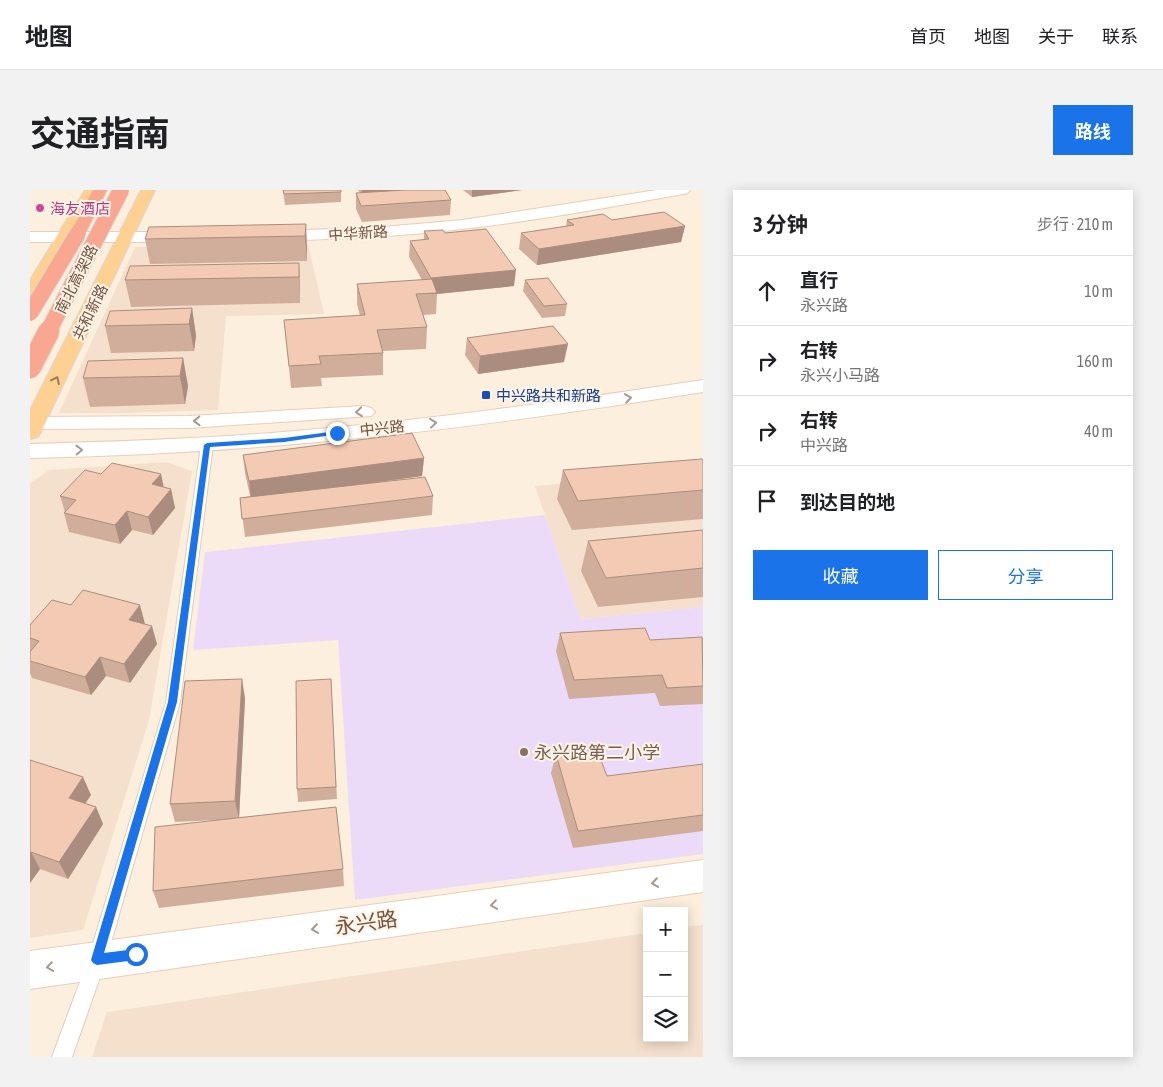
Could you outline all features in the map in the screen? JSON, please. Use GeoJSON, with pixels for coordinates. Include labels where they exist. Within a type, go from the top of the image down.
{"type":"FeatureCollection","features":[{"type":"Feature","properties":{"kind":"highway","name":"南北高架路"},"geometry":{"type":"LineString","coordinates":[[30,313],[72,235],[100,190]]}},
{"type":"Feature","properties":{"kind":"highway","name":"南北高架路"},"geometry":{"type":"LineString","coordinates":[[30,368],[121,190]]}},
{"type":"Feature","properties":{"kind":"highway"},"geometry":{"type":"LineString","coordinates":[[30,296],[72,235]]}},
{"type":"Feature","properties":{"kind":"main road"},"geometry":{"type":"LineString","coordinates":[[39,241],[75,190]]}},
{"type":"Feature","properties":{"kind":"main road"},"geometry":{"type":"LineString","coordinates":[[72,235],[92,190]]}},
{"type":"Feature","properties":{"kind":"main road","name":"共和新路"},"geometry":{"type":"LineString","coordinates":[[32,426],[148,190]]}},
{"type":"Feature","properties":{"kind":"main road","name":"中华新路"},"geometry":{"type":"LineString","coordinates":[[254,236],[334,234],[433,228],[683,190]]}},
{"type":"Feature","properties":{"kind":"main road"},"geometry":{"type":"LineString","coordinates":[[39,241],[72,235],[126,238],[195,237]]}},
{"type":"Feature","properties":{"kind":"main road","name":"中兴路"},"geometry":{"type":"LineString","coordinates":[[32,426],[189,422],[332,414],[489,400],[703,370]]}},
{"type":"Feature","properties":{"kind":"main road","name":"中兴路"},"geometry":{"type":"LineString","coordinates":[[30,451],[105,450],[284,440],[497,416],[703,386]]}},
{"type":"Feature","properties":{"kind":"main road","name":"永兴路"},"geometry":{"type":"LineString","coordinates":[[30,970],[703,876]]}},
{"type":"Feature","properties":{"kind":"lane"},"geometry":{"type":"LineString","coordinates":[[62,1057],[97,960],[173,702],[207,445]]}},
{"type":"Feature","properties":{"kind":"shaded area"},"geometry":{"type":"Polygon","coordinates":[[[308,244],[324,314],[226,316],[218,410],[59,413],[135,247],[308,244]]]}},
{"type":"Feature","properties":{"kind":"shaded area"},"geometry":{"type":"Polygon","coordinates":[[[166,462],[192,471],[149,720],[83,930],[30,938],[30,484],[49,470],[166,462]]]}},
{"type":"Feature","properties":{"kind":"shaded area"},"geometry":{"type":"Polygon","coordinates":[[[703,471],[703,607],[581,619],[535,486],[703,471]]]}},
{"type":"Feature","properties":{"kind":"shaded area","name":"永兴路第二小学"},"geometry":{"type":"Polygon","coordinates":[[[545,515],[581,619],[703,607],[703,854],[355,900],[338,640],[193,650],[205,552],[545,515]]]}},
{"type":"Feature","properties":{"kind":"shaded area"},"geometry":{"type":"Polygon","coordinates":[[[703,925],[703,1057],[92,1057],[107,1012],[643,934],[643,1042],[688,1042],[688,927],[703,925]]]}},
{"type":"Feature","properties":{"kind":"building"},"geometry":{"type":"Polygon","coordinates":[[[283,190],[341,190],[341,192],[284,194],[283,190]]]}},
{"type":"Feature","properties":{"kind":"building"},"geometry":{"type":"Polygon","coordinates":[[[445,190],[451,200],[361,206],[356,193],[445,190]]]}},
{"type":"Feature","properties":{"kind":"building"},"geometry":{"type":"Polygon","coordinates":[[[664,212],[685,226],[539,249],[521,233],[574,225],[567,220],[603,214],[612,220],[664,212]]]}},
{"type":"Feature","properties":{"kind":"building"},"geometry":{"type":"Polygon","coordinates":[[[306,224],[305,236],[145,239],[149,227],[306,224]]]}},
{"type":"Feature","properties":{"kind":"building"},"geometry":{"type":"Polygon","coordinates":[[[486,229],[516,270],[431,278],[410,241],[429,239],[424,231],[443,230],[445,233],[486,229]]]}},
{"type":"Feature","properties":{"kind":"building"},"geometry":{"type":"Polygon","coordinates":[[[299,263],[299,277],[125,280],[130,266],[299,263]]]}},
{"type":"Feature","properties":{"kind":"building"},"geometry":{"type":"Polygon","coordinates":[[[548,278],[567,304],[544,306],[525,280],[548,278]]]}},
{"type":"Feature","properties":{"kind":"building"},"geometry":{"type":"Polygon","coordinates":[[[432,279],[437,293],[416,294],[427,327],[377,330],[383,353],[319,356],[321,364],[289,366],[284,320],[365,315],[357,284],[432,279]]]}},
{"type":"Feature","properties":{"kind":"building"},"geometry":{"type":"Polygon","coordinates":[[[192,308],[189,324],[105,326],[110,311],[192,308]]]}},
{"type":"Feature","properties":{"kind":"building"},"geometry":{"type":"Polygon","coordinates":[[[553,326],[568,344],[480,356],[467,338],[553,326]]]}},
{"type":"Feature","properties":{"kind":"building"},"geometry":{"type":"Polygon","coordinates":[[[183,358],[180,376],[83,378],[88,361],[183,358]]]}},
{"type":"Feature","properties":{"kind":"building"},"geometry":{"type":"Polygon","coordinates":[[[412,433],[424,458],[249,481],[243,455],[412,433]]]}},
{"type":"Feature","properties":{"kind":"building"},"geometry":{"type":"Polygon","coordinates":[[[702,459],[703,490],[578,501],[563,470],[702,459]]]}},
{"type":"Feature","properties":{"kind":"building"},"geometry":{"type":"Polygon","coordinates":[[[112,463],[161,474],[152,484],[171,489],[148,517],[127,511],[115,525],[64,513],[76,500],[60,496],[85,470],[101,474],[112,463]]]}},
{"type":"Feature","properties":{"kind":"building"},"geometry":{"type":"Polygon","coordinates":[[[425,477],[433,496],[242,519],[240,498],[425,477]]]}},
{"type":"Feature","properties":{"kind":"building"},"geometry":{"type":"Polygon","coordinates":[[[703,530],[703,568],[606,578],[588,541],[703,530]]]}},
{"type":"Feature","properties":{"kind":"building"},"geometry":{"type":"Polygon","coordinates":[[[83,590],[140,605],[129,620],[152,626],[124,664],[100,657],[85,677],[30,661],[30,652],[39,641],[30,638],[30,625],[52,600],[71,605],[83,590]]]}},
{"type":"Feature","properties":{"kind":"building"},"geometry":{"type":"Polygon","coordinates":[[[645,628],[650,640],[702,637],[703,686],[667,688],[662,675],[574,680],[560,633],[645,628]]]}},
{"type":"Feature","properties":{"kind":"building"},"geometry":{"type":"Polygon","coordinates":[[[242,679],[235,801],[170,804],[185,681],[242,679]]]}},
{"type":"Feature","properties":{"kind":"building"},"geometry":{"type":"Polygon","coordinates":[[[331,679],[336,787],[297,789],[296,681],[331,679]]]}},
{"type":"Feature","properties":{"kind":"building"},"geometry":{"type":"Polygon","coordinates":[[[597,750],[607,776],[703,764],[703,815],[578,831],[556,754],[597,750]]]}},
{"type":"Feature","properties":{"kind":"building"},"geometry":{"type":"Polygon","coordinates":[[[30,760],[83,777],[69,798],[96,807],[59,862],[30,853],[30,760]]]}},
{"type":"Feature","properties":{"kind":"building"},"geometry":{"type":"Polygon","coordinates":[[[336,807],[343,869],[153,891],[155,827],[336,807]]]}},
{"type":"Feature","properties":{"kind":"place","name":"海友酒店"},"geometry":{"type":"Point","coordinates":[40,208]}},
{"type":"Feature","properties":{"kind":"place","name":"中兴路共和新路"},"geometry":{"type":"Point","coordinates":[486,395]}},
{"type":"Feature","properties":{"kind":"place","name":"永兴路第二小学"},"geometry":{"type":"Point","coordinates":[524,752]}},
{"type":"Feature","properties":{"kind":"route"},"geometry":{"type":"LineString","coordinates":[[136,954],[97,960],[173,702],[207,445],[284,440],[337,433]]}}]}
